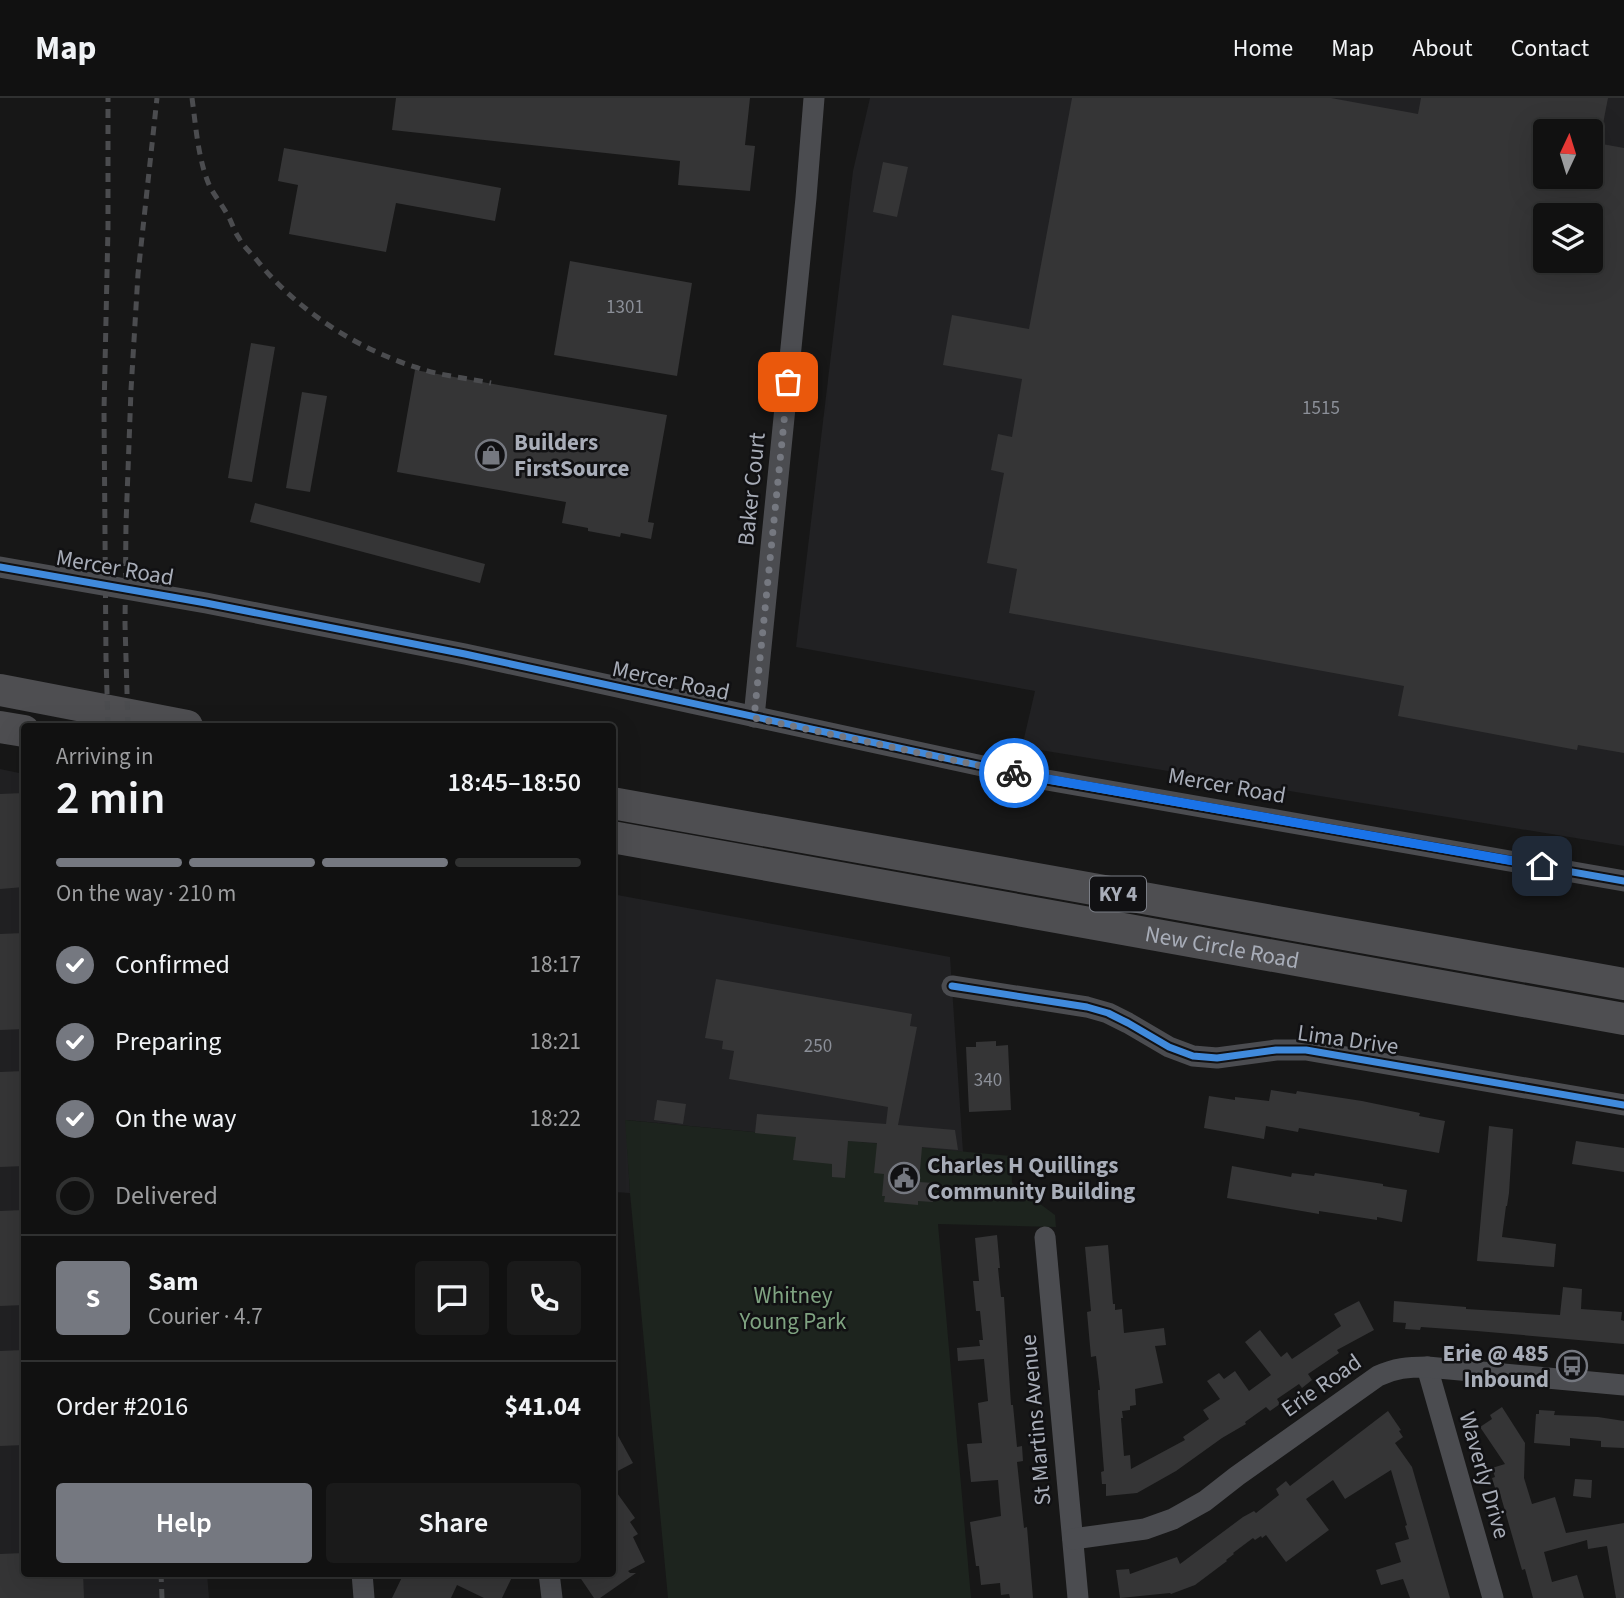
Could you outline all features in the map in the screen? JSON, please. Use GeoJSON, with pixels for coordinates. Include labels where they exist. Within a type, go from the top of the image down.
{"type":"FeatureCollection","features":[{"type":"Feature","properties":{"kind":"highway"},"geometry":{"type":"LineString","coordinates":[[0,690],[172,723]]}},
{"type":"Feature","properties":{"kind":"highway"},"geometry":{"type":"LineString","coordinates":[[0,727],[21,730]]}},
{"type":"Feature","properties":{"kind":"highway","name":"New Circle Road"},"geometry":{"type":"LineString","coordinates":[[616,804],[1624,984]]}},
{"type":"Feature","properties":{"kind":"highway","name":"New Circle Road"},"geometry":{"type":"LineString","coordinates":[[616,838],[1624,1019]]}},
{"type":"Feature","properties":{"kind":"street","name":"Baker Court"},"geometry":{"type":"LineString","coordinates":[[754,718],[814,98]]}},
{"type":"Feature","properties":{"kind":"street","name":"Mercer Road"},"geometry":{"type":"LineString","coordinates":[[0,567],[206,603],[465,654],[1047,780],[1624,881]]}},
{"type":"Feature","properties":{"kind":"street","name":"Lima Drive"},"geometry":{"type":"LineString","coordinates":[[951,986],[1087,1007],[1108,1013],[1169,1047],[1193,1056],[1217,1058],[1276,1050],[1306,1050],[1624,1105]]}},
{"type":"Feature","properties":{"kind":"street","name":"St Martins Avenue"},"geometry":{"type":"LineString","coordinates":[[1045,1237],[1078,1598]]}},
{"type":"Feature","properties":{"kind":"street","name":"Erie Road"},"geometry":{"type":"LineString","coordinates":[[1073,1539],[1145,1529],[1173,1519],[1205,1501],[1378,1376],[1393,1369],[1426,1367],[1624,1385]]}},
{"type":"Feature","properties":{"kind":"street","name":"Waverly Drive"},"geometry":{"type":"LineString","coordinates":[[1426,1367],[1493,1598]]}},
{"type":"Feature","properties":{"kind":"street"},"geometry":{"type":"LineString","coordinates":[[362,1577],[364,1598]]}},
{"type":"Feature","properties":{"kind":"street"},"geometry":{"type":"LineString","coordinates":[[549,1577],[552,1598]]}},
{"type":"Feature","properties":{"kind":"shaded area"},"geometry":{"type":"Polygon","coordinates":[[[870,98],[1624,98],[1624,846],[1022,747],[1035,691],[796,647],[853,171],[870,98]]]}},
{"type":"Feature","properties":{"kind":"shaded area"},"geometry":{"type":"Polygon","coordinates":[[[0,769],[21,773],[21,1577],[207,1577],[209,1598],[0,1598],[0,769]]]}},
{"type":"Feature","properties":{"kind":"shaded area"},"geometry":{"type":"Polygon","coordinates":[[[616,895],[950,957],[963,1152],[626,1120],[630,1193],[616,1192],[616,895]]]}},
{"type":"Feature","properties":{"kind":"green space","name":"Whitney Young Park"},"geometry":{"type":"Polygon","coordinates":[[[625,1120],[1011,1156],[1012,1183],[1055,1215],[1056,1227],[938,1224],[971,1598],[668,1598],[625,1120]]]}},
{"type":"Feature","properties":{"kind":"building"},"geometry":{"type":"Polygon","coordinates":[[[396,98],[750,98],[745,145],[755,146],[750,191],[678,185],[680,161],[392,130],[396,98]]]}},
{"type":"Feature","properties":{"kind":"building"},"geometry":{"type":"Polygon","coordinates":[[[1072,98],[1331,98],[1418,114],[1421,98],[1608,98],[1603,124],[1603,119],[1533,119],[1533,189],[1603,189],[1603,144],[1624,148],[1624,753],[1578,745],[1577,750],[1398,716],[1404,686],[1009,613],[1017,569],[987,563],[1004,473],[991,470],[998,434],[1012,437],[1022,379],[943,365],[952,315],[1029,329],[1072,98]]]}},
{"type":"Feature","properties":{"kind":"building"},"geometry":{"type":"Polygon","coordinates":[[[284,148],[501,188],[495,221],[396,203],[386,252],[289,234],[298,185],[278,181],[284,148]]]}},
{"type":"Feature","properties":{"kind":"building"},"geometry":{"type":"Polygon","coordinates":[[[883,162],[908,167],[897,217],[873,212],[883,162]]]}},
{"type":"Feature","properties":{"kind":"building"},"geometry":{"type":"Polygon","coordinates":[[[570,261],[692,283],[677,376],[554,355],[570,261]]]}},
{"type":"Feature","properties":{"kind":"building"},"geometry":{"type":"Polygon","coordinates":[[[251,343],[275,347],[252,482],[228,478],[251,343]]]}},
{"type":"Feature","properties":{"kind":"building"},"geometry":{"type":"Polygon","coordinates":[[[415,370],[667,415],[648,522],[654,523],[651,539],[621,533],[620,537],[562,523],[566,502],[397,472],[415,370]]]}},
{"type":"Feature","properties":{"kind":"building"},"geometry":{"type":"Polygon","coordinates":[[[302,392],[327,396],[310,492],[286,488],[302,392]]]}},
{"type":"Feature","properties":{"kind":"building"},"geometry":{"type":"Polygon","coordinates":[[[255,503],[485,564],[480,583],[250,522],[255,503]]]}},
{"type":"Feature","properties":{"kind":"building"},"geometry":{"type":"Polygon","coordinates":[[[21,793],[21,887],[0,889],[0,794],[21,793]]]}},
{"type":"Feature","properties":{"kind":"building"},"geometry":{"type":"Polygon","coordinates":[[[21,933],[21,1029],[0,1030],[0,934],[21,933]]]}},
{"type":"Feature","properties":{"kind":"building"},"geometry":{"type":"Polygon","coordinates":[[[716,979],[912,1014],[910,1026],[917,1027],[898,1125],[955,1130],[958,1150],[922,1147],[919,1182],[934,1183],[933,1202],[918,1201],[918,1205],[884,1202],[884,1174],[874,1173],[877,1143],[848,1141],[845,1178],[832,1177],[832,1164],[793,1160],[796,1137],[755,1133],[757,1114],[886,1124],[888,1107],[729,1079],[734,1051],[722,1049],[723,1041],[705,1038],[716,979]]]}},
{"type":"Feature","properties":{"kind":"building"},"geometry":{"type":"Polygon","coordinates":[[[996,1041],[996,1046],[1008,1045],[1011,1110],[969,1112],[966,1047],[976,1047],[976,1042],[996,1041]]]}},
{"type":"Feature","properties":{"kind":"building"},"geometry":{"type":"Polygon","coordinates":[[[21,1071],[21,1166],[0,1167],[0,1072],[21,1071]]]}},
{"type":"Feature","properties":{"kind":"building"},"geometry":{"type":"Polygon","coordinates":[[[1271,1090],[1296,1094],[1297,1091],[1362,1101],[1445,1121],[1439,1153],[1299,1128],[1298,1132],[1266,1126],[1264,1139],[1204,1128],[1209,1096],[1269,1101],[1271,1090]]]}},
{"type":"Feature","properties":{"kind":"building"},"geometry":{"type":"Polygon","coordinates":[[[657,1100],[686,1104],[683,1124],[654,1120],[657,1100]]]}},
{"type":"Feature","properties":{"kind":"building"},"geometry":{"type":"Polygon","coordinates":[[[1489,1126],[1513,1129],[1509,1193],[1502,1237],[1556,1244],[1554,1267],[1477,1261],[1489,1126]]]}},
{"type":"Feature","properties":{"kind":"building"},"geometry":{"type":"Polygon","coordinates":[[[1576,1141],[1624,1148],[1624,1172],[1572,1164],[1576,1141]]]}},
{"type":"Feature","properties":{"kind":"building"},"geometry":{"type":"Polygon","coordinates":[[[1232,1166],[1291,1177],[1292,1173],[1314,1176],[1315,1173],[1407,1190],[1402,1222],[1319,1211],[1319,1214],[1227,1198],[1232,1166]]]}},
{"type":"Feature","properties":{"kind":"building"},"geometry":{"type":"Polygon","coordinates":[[[21,1210],[21,1305],[0,1306],[0,1211],[21,1210]]]}},
{"type":"Feature","properties":{"kind":"building"},"geometry":{"type":"Polygon","coordinates":[[[997,1235],[1011,1405],[1017,1447],[1022,1446],[1023,1461],[1017,1462],[1024,1528],[1027,1527],[1033,1598],[1010,1598],[1009,1594],[1001,1595],[1000,1583],[981,1585],[970,1522],[1001,1516],[998,1480],[971,1482],[967,1444],[982,1443],[978,1403],[988,1401],[984,1359],[958,1361],[957,1348],[980,1346],[979,1340],[983,1340],[973,1281],[979,1281],[975,1238],[997,1235]]]}},
{"type":"Feature","properties":{"kind":"building"},"geometry":{"type":"Polygon","coordinates":[[[1108,1245],[1113,1304],[1115,1310],[1122,1309],[1124,1333],[1164,1328],[1166,1345],[1155,1346],[1163,1383],[1135,1389],[1136,1405],[1130,1406],[1130,1410],[1122,1411],[1124,1456],[1130,1455],[1131,1469],[1185,1440],[1183,1437],[1209,1419],[1203,1410],[1220,1399],[1207,1381],[1219,1373],[1224,1379],[1235,1371],[1249,1391],[1271,1375],[1245,1342],[1260,1330],[1281,1357],[1287,1352],[1292,1359],[1341,1326],[1334,1314],[1359,1301],[1374,1330],[1337,1350],[1339,1353],[1308,1374],[1312,1380],[1302,1388],[1299,1384],[1277,1399],[1280,1404],[1270,1411],[1266,1407],[1245,1422],[1246,1424],[1176,1471],[1137,1493],[1106,1496],[1106,1484],[1102,1484],[1101,1472],[1104,1471],[1098,1394],[1100,1390],[1096,1356],[1091,1357],[1087,1312],[1091,1311],[1085,1247],[1108,1245]]]}},
{"type":"Feature","properties":{"kind":"building"},"geometry":{"type":"Polygon","coordinates":[[[1563,1287],[1582,1289],[1581,1309],[1622,1312],[1624,1344],[1421,1327],[1420,1330],[1405,1329],[1406,1323],[1393,1322],[1394,1301],[1560,1315],[1563,1287]]]}},
{"type":"Feature","properties":{"kind":"building"},"geometry":{"type":"Polygon","coordinates":[[[21,1350],[21,1445],[0,1446],[0,1351],[21,1350]]]}},
{"type":"Feature","properties":{"kind":"building"},"geometry":{"type":"Polygon","coordinates":[[[1502,1407],[1525,1443],[1524,1478],[1532,1504],[1555,1497],[1566,1533],[1624,1523],[1624,1598],[1616,1598],[1607,1546],[1588,1549],[1587,1540],[1544,1552],[1552,1582],[1577,1575],[1584,1598],[1533,1598],[1499,1490],[1496,1491],[1492,1478],[1495,1477],[1492,1468],[1505,1464],[1480,1427],[1492,1419],[1490,1415],[1502,1407]]]}},
{"type":"Feature","properties":{"kind":"building"},"geometry":{"type":"Polygon","coordinates":[[[1539,1410],[1555,1411],[1554,1415],[1624,1421],[1624,1448],[1601,1447],[1601,1441],[1570,1438],[1570,1446],[1534,1443],[1536,1414],[1539,1414],[1539,1410]]]}},
{"type":"Feature","properties":{"kind":"building"},"geometry":{"type":"Polygon","coordinates":[[[1388,1411],[1401,1430],[1399,1431],[1403,1437],[1395,1443],[1412,1467],[1450,1598],[1410,1598],[1403,1579],[1381,1585],[1376,1570],[1401,1562],[1395,1543],[1409,1539],[1391,1470],[1345,1499],[1333,1480],[1306,1499],[1329,1530],[1286,1562],[1266,1535],[1262,1538],[1261,1536],[1255,1540],[1253,1538],[1195,1585],[1171,1594],[1120,1598],[1116,1570],[1129,1569],[1130,1574],[1177,1557],[1180,1564],[1243,1517],[1254,1511],[1256,1513],[1279,1495],[1276,1489],[1286,1481],[1290,1486],[1388,1411]]]}},
{"type":"Feature","properties":{"kind":"building"},"geometry":{"type":"Polygon","coordinates":[[[616,1432],[633,1463],[616,1472],[616,1432]]]}},
{"type":"Feature","properties":{"kind":"building"},"geometry":{"type":"Polygon","coordinates":[[[1575,1479],[1592,1480],[1591,1498],[1573,1496],[1575,1479]]]}},
{"type":"Feature","properties":{"kind":"building"},"geometry":{"type":"Polygon","coordinates":[[[616,1492],[635,1518],[630,1522],[638,1534],[633,1537],[645,1562],[628,1571],[636,1573],[600,1598],[594,1598],[580,1577],[616,1577],[616,1492]]]}},
{"type":"Feature","properties":{"kind":"building"},"geometry":{"type":"Polygon","coordinates":[[[21,1553],[21,1577],[83,1577],[84,1598],[0,1598],[0,1554],[21,1553]]]}},
{"type":"Feature","properties":{"kind":"building"},"geometry":{"type":"Polygon","coordinates":[[[402,1577],[512,1577],[502,1598],[484,1598],[457,1585],[451,1598],[392,1598],[402,1577]]]}},
{"type":"Feature","properties":{"kind":"railway"},"geometry":{"type":"LineString","coordinates":[[108,98],[104,411],[108,723]]}},
{"type":"Feature","properties":{"kind":"railway"},"geometry":{"type":"LineString","coordinates":[[128,723],[125,624],[131,390],[138,274],[157,98]]}},
{"type":"Feature","properties":{"kind":"railway"},"geometry":{"type":"LineString","coordinates":[[192,98],[200,155],[210,187],[243,244],[272,278],[309,311],[350,339],[395,360],[427,371],[491,383]]}},
{"type":"Feature","properties":{"kind":"railway"},"geometry":{"type":"LineString","coordinates":[[161,1577],[162,1598]]}},
{"type":"Feature","properties":{"kind":"cycle path"},"geometry":{"type":"LineString","coordinates":[[0,567],[206,603],[465,654],[1047,780],[1624,881]]}},
{"type":"Feature","properties":{"kind":"cycle path"},"geometry":{"type":"LineString","coordinates":[[952,986],[1087,1007],[1108,1013],[1169,1047],[1193,1056],[1217,1058],[1276,1050],[1306,1050],[1624,1105]]}},
{"type":"Feature","properties":{"kind":"way so far"},"geometry":{"type":"LineString","coordinates":[[788,382],[754,718],[1014,773]]}},
{"type":"Feature","properties":{"kind":"place","name":"Builders FirstSource"},"geometry":{"type":"Point","coordinates":[491,455]}},
{"type":"Feature","properties":{"kind":"place","name":"Charles H Quillings Community Building"},"geometry":{"type":"Point","coordinates":[904,1178]}},
{"type":"Feature","properties":{"kind":"place","name":"Erie @ 485 Inbound"},"geometry":{"type":"Point","coordinates":[1572,1366]}},
{"type":"Feature","properties":{"kind":"route"},"geometry":{"type":"LineString","coordinates":[[1014,773],[1542,866]]}}]}
